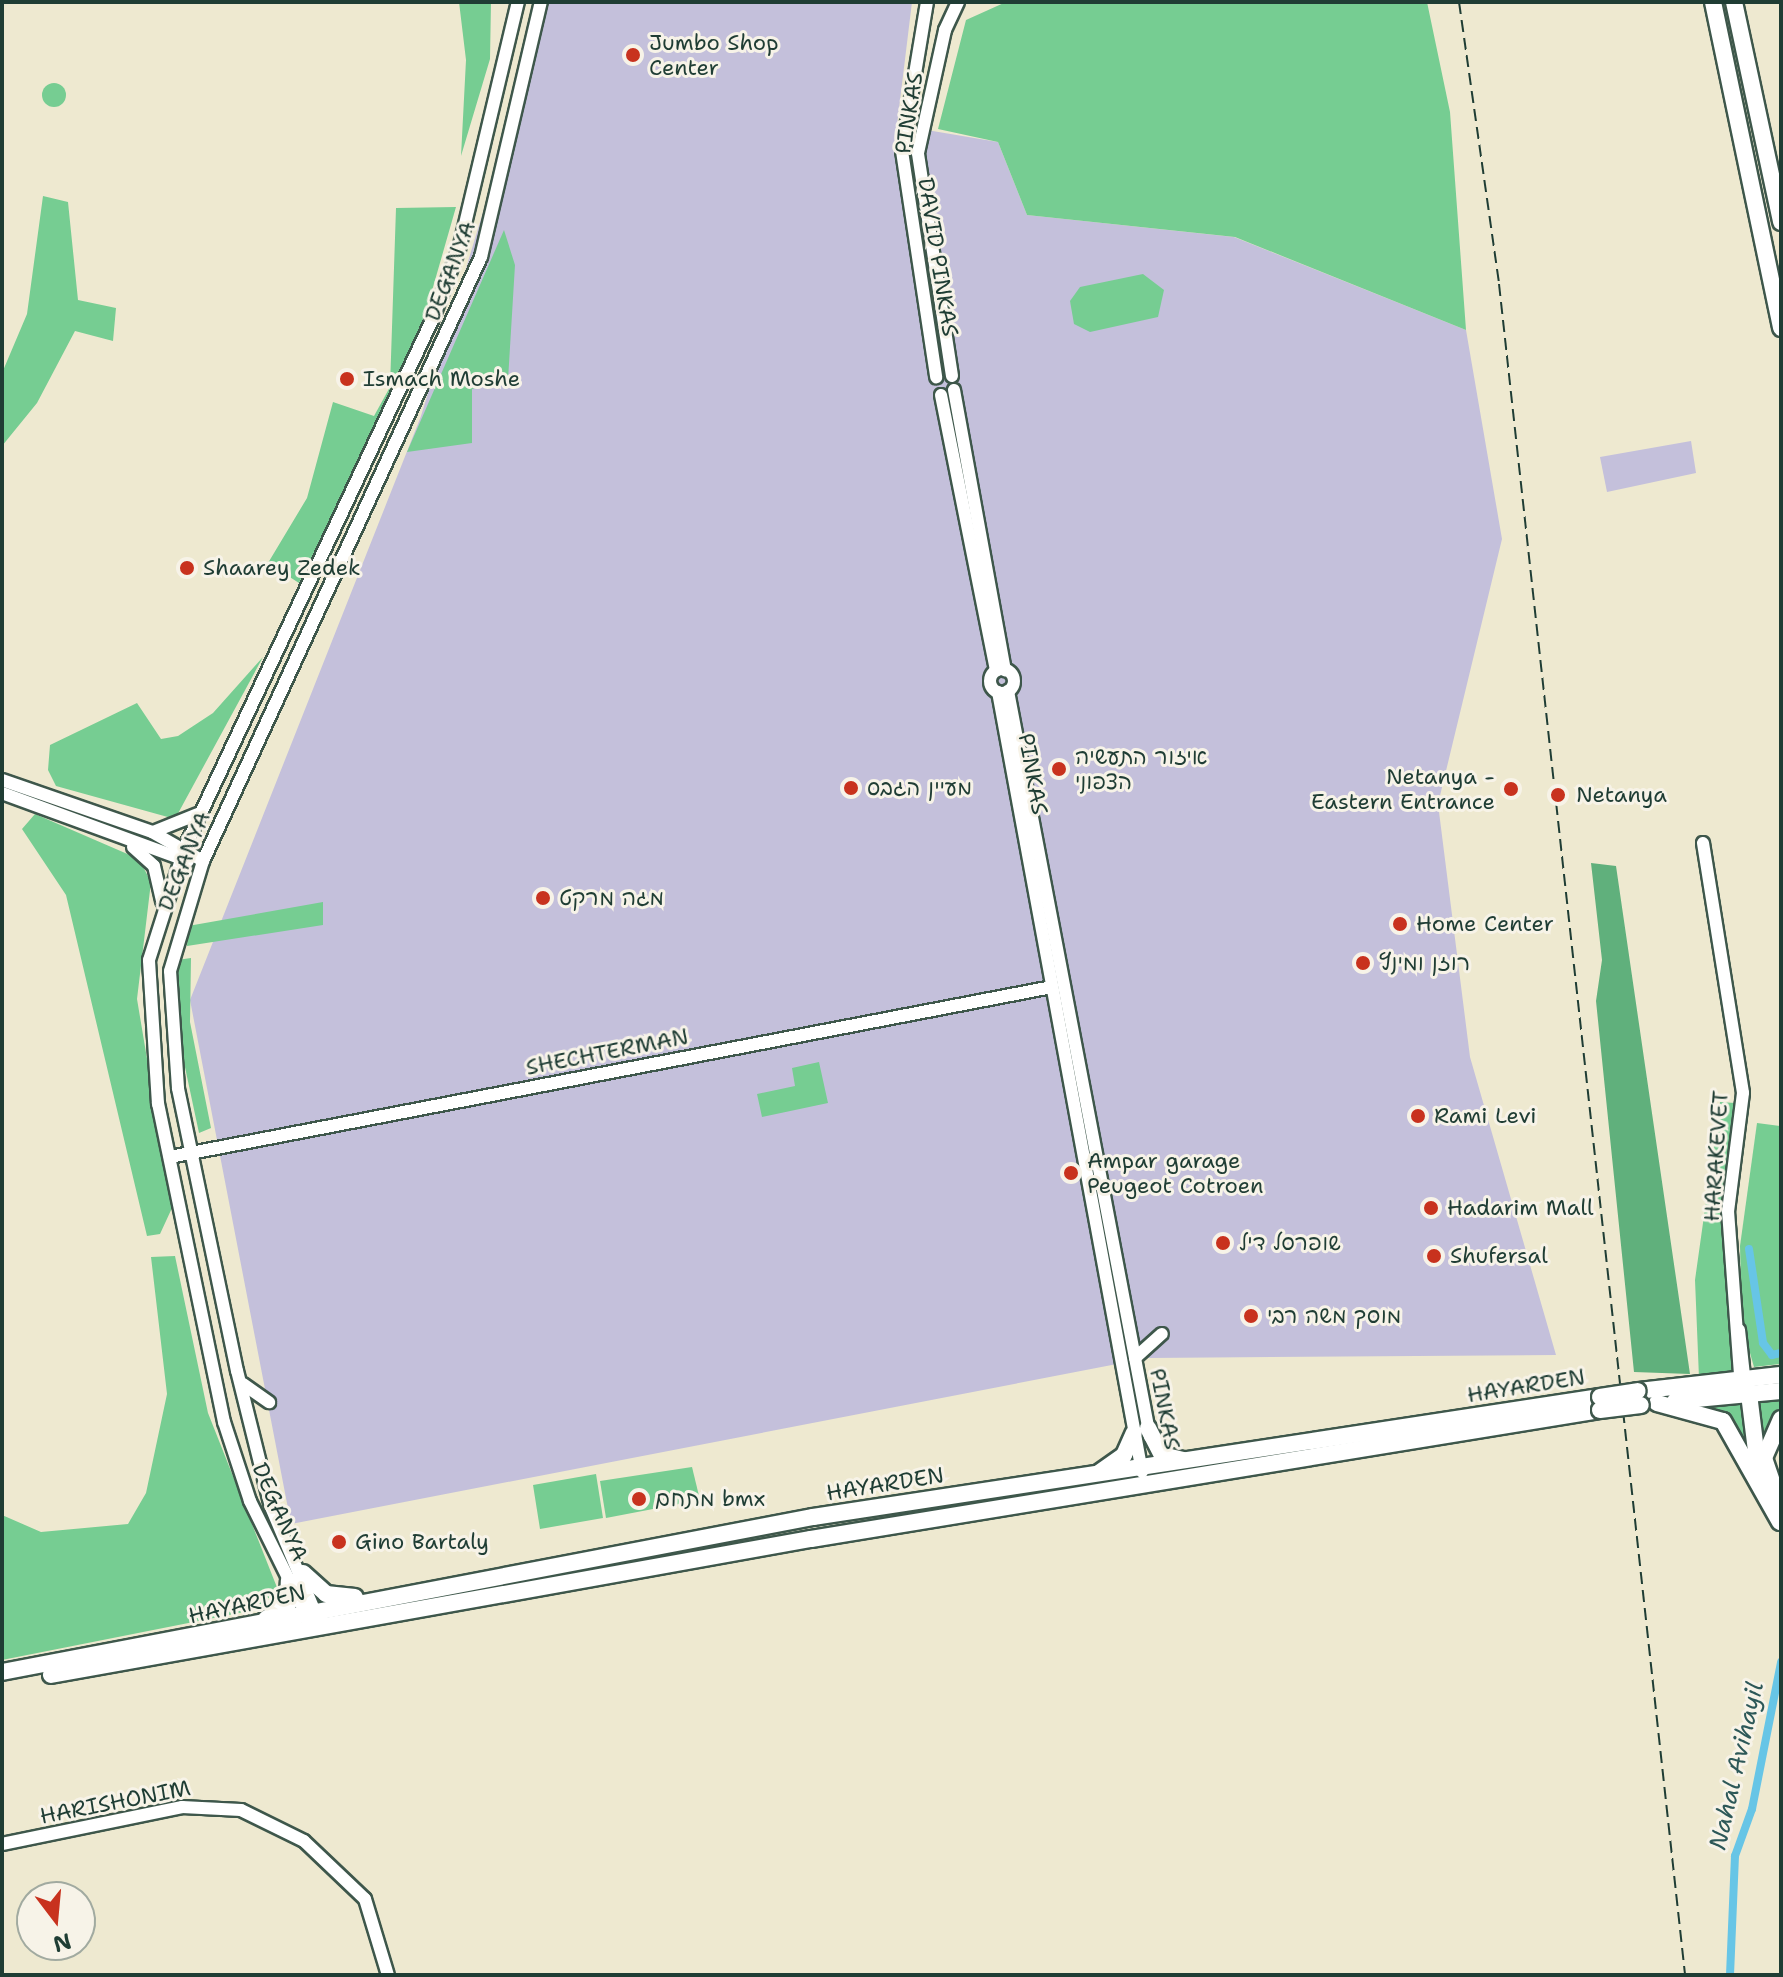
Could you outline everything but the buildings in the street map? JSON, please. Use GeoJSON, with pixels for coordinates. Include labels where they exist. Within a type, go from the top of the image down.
{"type":"FeatureCollection","features":[{"type":"Feature","properties":{"kind":"highway"},"geometry":{"type":"LineString","coordinates":[[1713,2],[1781,328]]}},
{"type":"Feature","properties":{"kind":"highway"},"geometry":{"type":"LineString","coordinates":[[1734,2],[1781,222]]}},
{"type":"Feature","properties":{"kind":"highway","name":"HAYARDEN"},"geometry":{"type":"LineString","coordinates":[[1645,1400],[1780,1380]]}},
{"type":"Feature","properties":{"kind":"highway"},"geometry":{"type":"LineString","coordinates":[[1744,1384],[1760,1485],[1781,1522]]}},
{"type":"Feature","properties":{"kind":"highway","name":"HAYARDEN"},"geometry":{"type":"LineString","coordinates":[[2,1672],[252,1627],[408,1593],[813,1517],[1089,1477],[1149,1474],[1201,1459],[1600,1403],[1715,1397],[1744,1384]]}},
{"type":"Feature","properties":{"kind":"highway"},"geometry":{"type":"LineString","coordinates":[[1645,1400],[1723,1421],[1781,1522]]}},
{"type":"Feature","properties":{"kind":"highway","name":"HAYARDEN"},"geometry":{"type":"LineString","coordinates":[[2,1683],[317,1630],[1149,1474],[1600,1403]]}},
{"type":"Feature","properties":{"kind":"highway"},"geometry":{"type":"LineString","coordinates":[[1781,1419],[1764,1458],[1781,1508]]}},
{"type":"Feature","properties":{"kind":"highway"},"geometry":{"type":"LineString","coordinates":[[1089,1477],[1124,1455],[1141,1430],[1162,1455],[1201,1459]]}},
{"type":"Feature","properties":{"kind":"highway"},"geometry":{"type":"LineString","coordinates":[[252,1627],[288,1604],[296,1577],[338,1598],[408,1593]]}},
{"type":"Feature","properties":{"kind":"street","name":"DEGANYA"},"geometry":{"type":"LineString","coordinates":[[296,1577],[250,1501],[224,1422],[170,1157],[146,998],[162,907],[183,854],[438,304],[481,167],[518,2]]}},
{"type":"Feature","properties":{"kind":"street","name":"DEGANYA"},"geometry":{"type":"LineString","coordinates":[[312,1613],[271,1507],[237,1371],[191,1153],[172,1037],[170,971],[203,861],[481,257],[541,2]]}},
{"type":"Feature","properties":{"kind":"street","name":"DAVID PINKAS"},"geometry":{"type":"LineString","coordinates":[[927,2],[902,151],[936,377],[948,392]]}},
{"type":"Feature","properties":{"kind":"street"},"geometry":{"type":"LineString","coordinates":[[945,2],[958,2]]}},
{"type":"Feature","properties":{"kind":"street","name":"PINKAS"},"geometry":{"type":"LineString","coordinates":[[948,392],[952,376],[918,153],[945,30],[958,2]]}},
{"type":"Feature","properties":{"kind":"street"},"geometry":{"type":"LineString","coordinates":[[936,377],[952,376]]}},
{"type":"Feature","properties":{"kind":"street"},"geometry":{"type":"LineString","coordinates":[[948,392],[1000,670]]}},
{"type":"Feature","properties":{"kind":"street"},"geometry":{"type":"LineString","coordinates":[[1000,670],[1013,677],[1003,692],[990,681],[1000,670]]}},
{"type":"Feature","properties":{"kind":"street","name":"PINKAS"},"geometry":{"type":"LineString","coordinates":[[1003,692],[1052,987],[1149,1474]]}},
{"type":"Feature","properties":{"kind":"street","name":"PINKAS"},"geometry":{"type":"LineString","coordinates":[[1003,692],[1135,1358],[1141,1430]]}},
{"type":"Feature","properties":{"kind":"street"},"geometry":{"type":"LineString","coordinates":[[2,780],[152,832],[183,854]]}},
{"type":"Feature","properties":{"kind":"street"},"geometry":{"type":"LineString","coordinates":[[2,793],[121,838],[203,861]]}},
{"type":"Feature","properties":{"kind":"street"},"geometry":{"type":"LineString","coordinates":[[152,832],[179,828],[204,809]]}},
{"type":"Feature","properties":{"kind":"street"},"geometry":{"type":"LineString","coordinates":[[121,838],[154,866],[162,907]]}},
{"type":"Feature","properties":{"kind":"street","name":"HARAKEVET"},"geometry":{"type":"LineString","coordinates":[[1703,843],[1743,1093],[1728,1211],[1744,1384]]}},
{"type":"Feature","properties":{"kind":"street","name":"SHECHTERMAN"},"geometry":{"type":"LineString","coordinates":[[170,1157],[1052,987]]}},
{"type":"Feature","properties":{"kind":"street"},"geometry":{"type":"LineString","coordinates":[[1135,1358],[1162,1334]]}},
{"type":"Feature","properties":{"kind":"street"},"geometry":{"type":"LineString","coordinates":[[237,1371],[251,1396],[269,1402]]}},
{"type":"Feature","properties":{"kind":"street"},"geometry":{"type":"LineString","coordinates":[[312,1613],[317,1630]]}},
{"type":"Feature","properties":{"kind":"street","name":"HARISHONIM"},"geometry":{"type":"LineString","coordinates":[[2,1844],[182,1807],[241,1810],[304,1841],[365,1899],[388,1975]]}},
{"type":"Feature","properties":{"kind":"shaded area"},"geometry":{"type":"Polygon","coordinates":[[[547,2],[912,2],[897,125],[998,142],[1027,215],[1234,237],[1466,330],[1502,539],[1438,804],[1470,1057],[1556,1355],[1148,1358],[291,1524],[190,1000],[421,416],[547,2]]]}},
{"type":"Feature","properties":{"kind":"shaded area"},"geometry":{"type":"Polygon","coordinates":[[[1691,441],[1696,473],[1607,492],[1600,457],[1691,441]]]}},
{"type":"Feature","properties":{"kind":"green space"},"geometry":{"type":"Polygon","coordinates":[[[459,2],[491,2],[490,59],[461,156],[466,60],[459,2]]]}},
{"type":"Feature","properties":{"kind":"green space"},"geometry":{"type":"Polygon","coordinates":[[[1006,2],[1427,2],[1450,112],[1466,330],[1235,237],[1027,215],[998,142],[938,129],[966,20],[1006,2]]]}},
{"type":"Feature","properties":{"kind":"green space"},"geometry":{"type":"Polygon","coordinates":[[[54,83],[65,90],[66,95],[59,106],[54,107],[43,100],[42,95],[49,84],[54,83]]]}},
{"type":"Feature","properties":{"kind":"green space"},"geometry":{"type":"Polygon","coordinates":[[[43,196],[68,202],[78,300],[116,308],[113,341],[75,331],[37,403],[2,446],[2,373],[27,314],[43,196]]]}},
{"type":"Feature","properties":{"kind":"green space"},"geometry":{"type":"Polygon","coordinates":[[[456,207],[419,336],[299,583],[268,563],[307,498],[333,402],[374,416],[390,387],[396,208],[456,207]]]}},
{"type":"Feature","properties":{"kind":"green space"},"geometry":{"type":"Polygon","coordinates":[[[504,230],[515,265],[508,380],[472,389],[472,443],[407,452],[504,230]]]}},
{"type":"Feature","properties":{"kind":"green space"},"geometry":{"type":"Polygon","coordinates":[[[1143,274],[1164,290],[1158,317],[1090,332],[1074,324],[1070,301],[1080,287],[1143,274]]]}},
{"type":"Feature","properties":{"kind":"green space"},"geometry":{"type":"Polygon","coordinates":[[[263,657],[175,819],[56,786],[48,770],[50,745],[137,703],[161,739],[178,736],[213,713],[263,657]]]}},
{"type":"Feature","properties":{"kind":"green space"},"geometry":{"type":"Polygon","coordinates":[[[35,814],[139,859],[151,882],[137,999],[172,1208],[160,1234],[147,1236],[66,895],[22,829],[35,814]]]}},
{"type":"Feature","properties":{"kind":"green space"},"geometry":{"type":"Polygon","coordinates":[[[1591,863],[1616,866],[1690,1374],[1634,1372],[1596,1001],[1602,960],[1591,863]]]}},
{"type":"Feature","properties":{"kind":"green space"},"geometry":{"type":"Polygon","coordinates":[[[323,902],[323,925],[187,946],[188,926],[323,902]]]}},
{"type":"Feature","properties":{"kind":"green space"},"geometry":{"type":"Polygon","coordinates":[[[191,958],[190,1022],[211,1128],[199,1133],[179,1039],[177,960],[191,958]]]}},
{"type":"Feature","properties":{"kind":"green space"},"geometry":{"type":"Polygon","coordinates":[[[819,1062],[828,1103],[762,1117],[757,1094],[795,1086],[792,1068],[819,1062]]]}},
{"type":"Feature","properties":{"kind":"green space"},"geometry":{"type":"Polygon","coordinates":[[[1720,1102],[1735,1103],[1722,1239],[1734,1374],[1699,1378],[1695,1280],[1720,1102]]]}},
{"type":"Feature","properties":{"kind":"green space"},"geometry":{"type":"Polygon","coordinates":[[[1757,1123],[1781,1126],[1781,1364],[1754,1367],[1742,1325],[1740,1246],[1757,1123]]]}},
{"type":"Feature","properties":{"kind":"green space"},"geometry":{"type":"Polygon","coordinates":[[[175,1256],[208,1413],[278,1590],[254,1610],[2,1660],[2,1515],[41,1532],[128,1524],[146,1493],[167,1394],[151,1257],[175,1256]]]}},
{"type":"Feature","properties":{"kind":"green space"},"geometry":{"type":"Polygon","coordinates":[[[1781,1393],[1781,1417],[1769,1434],[1781,1519],[1752,1397],[1781,1393]]]}},
{"type":"Feature","properties":{"kind":"green space"},"geometry":{"type":"Polygon","coordinates":[[[1747,1397],[1756,1474],[1737,1433],[1670,1404],[1747,1397]]]}},
{"type":"Feature","properties":{"kind":"green space"},"geometry":{"type":"Polygon","coordinates":[[[692,1467],[700,1500],[606,1518],[600,1481],[692,1467]]]}},
{"type":"Feature","properties":{"kind":"green space"},"geometry":{"type":"Polygon","coordinates":[[[596,1474],[603,1518],[540,1529],[533,1485],[596,1474]]]}},
{"type":"Feature","properties":{"kind":"waterway"},"geometry":{"type":"LineString","coordinates":[[1749,1249],[1763,1343],[1772,1355],[1781,1353]]}},
{"type":"Feature","properties":{"kind":"waterway","name":"Nahal Avihayil"},"geometry":{"type":"LineString","coordinates":[[1730,1975],[1735,1856],[1752,1809],[1781,1662]]}},
{"type":"Feature","properties":{"kind":"railway"},"geometry":{"type":"LineString","coordinates":[[1459,2],[1499,284],[1685,1975]]}},
{"type":"Feature","properties":{"kind":"place","name":"Jumbo Shop Center"},"geometry":{"type":"Point","coordinates":[633,55]}},
{"type":"Feature","properties":{"kind":"place","name":"Ismach Moshe"},"geometry":{"type":"Point","coordinates":[347,379]}},
{"type":"Feature","properties":{"kind":"place","name":"Shaarey Zedek"},"geometry":{"type":"Point","coordinates":[187,568]}},
{"type":"Feature","properties":{"kind":"place","name":"איזור התעשיה הצפוני"},"geometry":{"type":"Point","coordinates":[1059,769]}},
{"type":"Feature","properties":{"kind":"place","name":"מעיין הגבס"},"geometry":{"type":"Point","coordinates":[851,788]}},
{"type":"Feature","properties":{"kind":"place","name":"Netanya - Eastern Entrance"},"geometry":{"type":"Point","coordinates":[1511,789]}},
{"type":"Feature","properties":{"kind":"place","name":"Netanya"},"geometry":{"type":"Point","coordinates":[1558,795]}},
{"type":"Feature","properties":{"kind":"place","name":"מגה מרקט"},"geometry":{"type":"Point","coordinates":[543,898]}},
{"type":"Feature","properties":{"kind":"place","name":"Home Center"},"geometry":{"type":"Point","coordinates":[1400,924]}},
{"type":"Feature","properties":{"kind":"place","name":"רוזן ומינץ"},"geometry":{"type":"Point","coordinates":[1363,963]}},
{"type":"Feature","properties":{"kind":"place","name":"Rami Levi"},"geometry":{"type":"Point","coordinates":[1418,1116]}},
{"type":"Feature","properties":{"kind":"place","name":"Ampar garage Peugeot Cotroen"},"geometry":{"type":"Point","coordinates":[1071,1173]}},
{"type":"Feature","properties":{"kind":"place","name":"Hadarim Mall"},"geometry":{"type":"Point","coordinates":[1431,1208]}},
{"type":"Feature","properties":{"kind":"place","name":"שופרסל דיל"},"geometry":{"type":"Point","coordinates":[1223,1243]}},
{"type":"Feature","properties":{"kind":"place","name":"Shufersal"},"geometry":{"type":"Point","coordinates":[1434,1256]}},
{"type":"Feature","properties":{"kind":"place","name":"מוסך משה רבי"},"geometry":{"type":"Point","coordinates":[1251,1316]}},
{"type":"Feature","properties":{"kind":"place","name":"מתחם bmx"},"geometry":{"type":"Point","coordinates":[639,1499]}},
{"type":"Feature","properties":{"kind":"place","name":"Gino Bartaly"},"geometry":{"type":"Point","coordinates":[339,1542]}}]}
